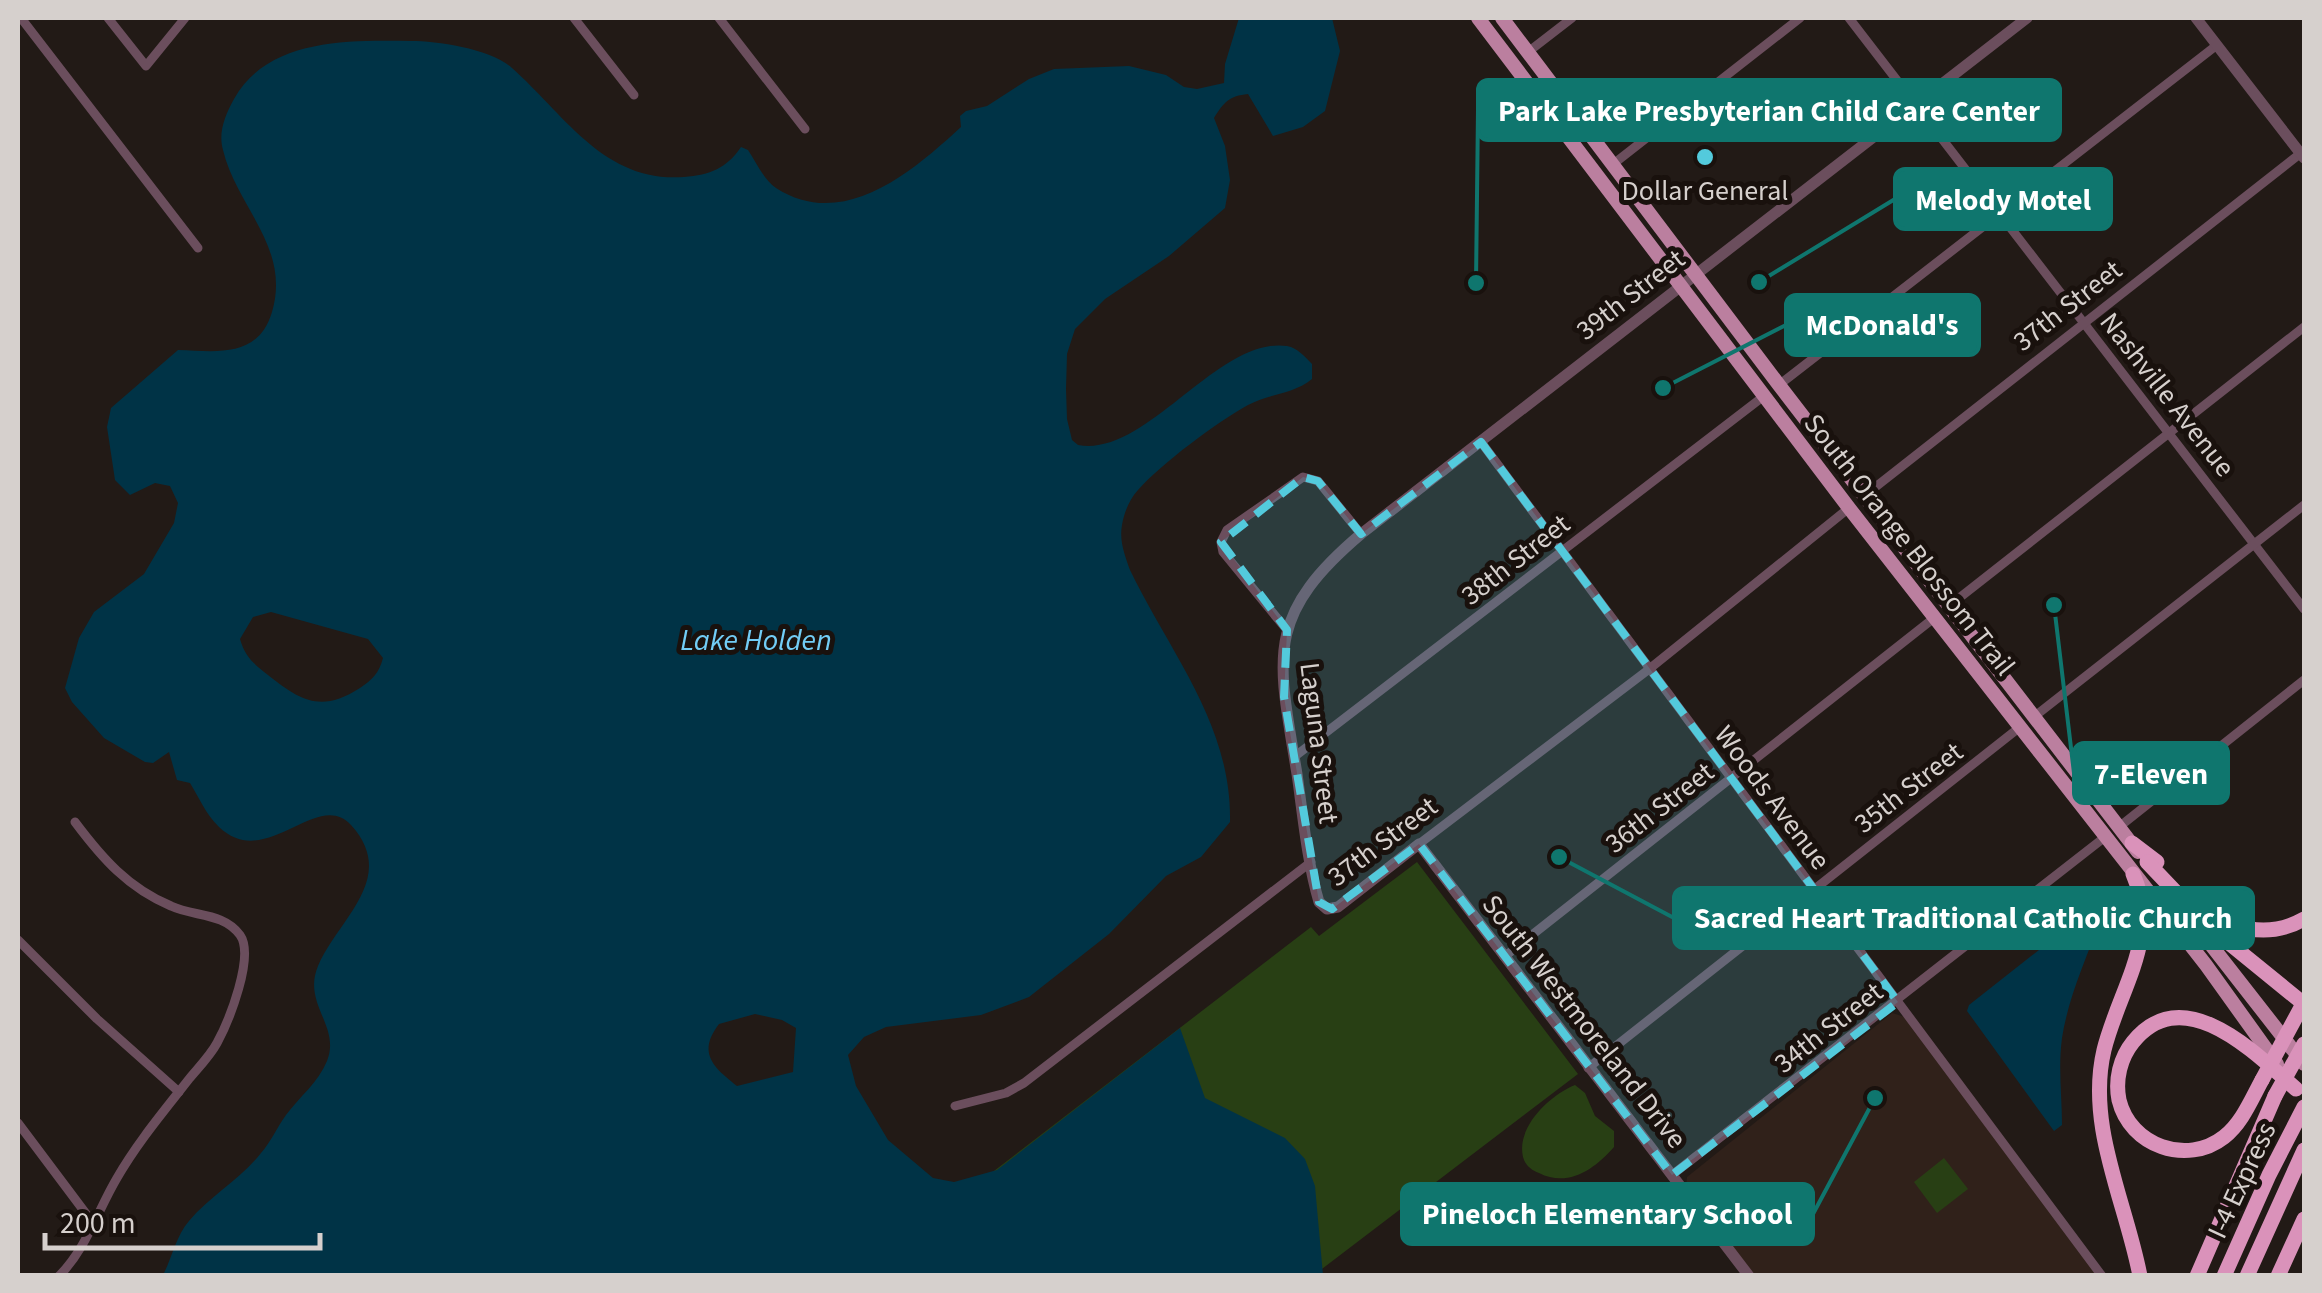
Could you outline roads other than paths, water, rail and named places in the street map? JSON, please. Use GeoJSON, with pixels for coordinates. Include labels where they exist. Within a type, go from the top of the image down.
{"type":"FeatureCollection","features":[{"type":"Feature","properties":{"kind":"highway"},"geometry":{"type":"LineString","coordinates":[[2132,844],[2160,864],[2194,902],[2227,923],[2266,930],[2283,928],[2304,918]]}},
{"type":"Feature","properties":{"kind":"highway"},"geometry":{"type":"LineString","coordinates":[[2147,862],[2200,918],[2304,1003],[2262,1080],[2242,1117],[2227,1135],[2203,1148],[2165,1148],[2139,1133],[2124,1114],[2118,1088],[2123,1059],[2137,1038],[2162,1022],[2184,1018],[2209,1024],[2238,1040],[2300,1105]]}},
{"type":"Feature","properties":{"kind":"highway"},"geometry":{"type":"LineString","coordinates":[[2133,874],[2143,902],[2143,938],[2105,1048],[2100,1103],[2105,1143],[2140,1276]]}},
{"type":"Feature","properties":{"kind":"highway"},"geometry":{"type":"LineString","coordinates":[[2197,1276],[2231,1193],[2304,1044]]}},
{"type":"Feature","properties":{"kind":"highway"},"geometry":{"type":"LineString","coordinates":[[2278,1100],[2304,1065]]}},
{"type":"Feature","properties":{"kind":"highway","name":"I-4 Express"},"geometry":{"type":"LineString","coordinates":[[2224,1276],[2300,1105]]}},
{"type":"Feature","properties":{"kind":"highway","name":"I-4 Express"},"geometry":{"type":"LineString","coordinates":[[2247,1276],[2304,1150]]}},
{"type":"Feature","properties":{"kind":"highway"},"geometry":{"type":"LineString","coordinates":[[2278,1276],[2304,1218]]}},
{"type":"Feature","properties":{"kind":"main road","name":"South Orange Blossom Trail"},"geometry":{"type":"LineString","coordinates":[[1478,18],[1849,508],[2206,965],[2300,1105]]}},
{"type":"Feature","properties":{"kind":"main road","name":"South Orange Blossom Trail"},"geometry":{"type":"LineString","coordinates":[[1502,18],[1778,385],[2304,1065]]}},
{"type":"Feature","properties":{"kind":"main road"},"geometry":{"type":"LineString","coordinates":[[1495,41],[1510,50],[1528,52]]}},
{"type":"Feature","properties":{"kind":"main road"},"geometry":{"type":"LineString","coordinates":[[1950,638],[1971,651],[2010,699],[2035,716]]}},
{"type":"Feature","properties":{"kind":"main road"},"geometry":{"type":"LineString","coordinates":[[2020,727],[2043,739],[2095,806],[2118,826]]}},
{"type":"Feature","properties":{"kind":"street"},"geometry":{"type":"LineString","coordinates":[[21,18],[198,248]]}},
{"type":"Feature","properties":{"kind":"street"},"geometry":{"type":"LineString","coordinates":[[108,18],[146,66],[185,18]]}},
{"type":"Feature","properties":{"kind":"street"},"geometry":{"type":"LineString","coordinates":[[574,18],[634,95]]}},
{"type":"Feature","properties":{"kind":"street"},"geometry":{"type":"LineString","coordinates":[[719,18],[805,129]]}},
{"type":"Feature","properties":{"kind":"street"},"geometry":{"type":"LineString","coordinates":[[1528,52],[1572,18]]}},
{"type":"Feature","properties":{"kind":"street"},"geometry":{"type":"LineString","coordinates":[[1612,166],[1800,18]]}},
{"type":"Feature","properties":{"kind":"street","name":"Nashville Avenue"},"geometry":{"type":"LineString","coordinates":[[1849,18],[2304,609]]}},
{"type":"Feature","properties":{"kind":"street","name":"39th Street"},"geometry":{"type":"LineString","coordinates":[[1287,630],[1310,583],[1324,565],[1361,534],[2027,18]]}},
{"type":"Feature","properties":{"kind":"street"},"geometry":{"type":"LineString","coordinates":[[2196,18],[2303,155]]}},
{"type":"Feature","properties":{"kind":"street"},"geometry":{"type":"LineString","coordinates":[[1778,385],[2217,45]]}},
{"type":"Feature","properties":{"kind":"street","name":"37th Street"},"geometry":{"type":"LineString","coordinates":[[1864,496],[2303,155]]}},
{"type":"Feature","properties":{"kind":"street"},"geometry":{"type":"LineString","coordinates":[[1948,606],[2304,327]]}},
{"type":"Feature","properties":{"kind":"street","name":"38th Street"},"geometry":{"type":"LineString","coordinates":[[1294,757],[1764,396]]}},
{"type":"Feature","properties":{"kind":"street","name":"Woods Avenue"},"geometry":{"type":"LineString","coordinates":[[1481,442],[2102,1276]]}},
{"type":"Feature","properties":{"kind":"street"},"geometry":{"type":"LineString","coordinates":[[1287,630],[1224,552],[1221,542],[1227,530],[1302,476],[1318,482],[1361,534]]}},
{"type":"Feature","properties":{"kind":"street"},"geometry":{"type":"LineString","coordinates":[[2035,716],[2304,505]]}},
{"type":"Feature","properties":{"kind":"street","name":"37th Street"},"geometry":{"type":"LineString","coordinates":[[955,1106],[1006,1093],[1024,1083],[1311,862],[1319,902],[1332,909],[1346,902],[1648,670],[1849,508]]}},
{"type":"Feature","properties":{"kind":"street","name":"36th Street"},"geometry":{"type":"LineString","coordinates":[[1504,957],[1934,618]]}},
{"type":"Feature","properties":{"kind":"street","name":"Laguna Street"},"geometry":{"type":"LineString","coordinates":[[1287,630],[1282,658],[1311,862]]}},
{"type":"Feature","properties":{"kind":"street"},"geometry":{"type":"LineString","coordinates":[[2118,826],[2304,680]]}},
{"type":"Feature","properties":{"kind":"street","name":"35th Street"},"geometry":{"type":"LineString","coordinates":[[1588,1068],[2020,727]]}},
{"type":"Feature","properties":{"kind":"street"},"geometry":{"type":"LineString","coordinates":[[59,1276],[118,1176],[216,1046],[233,1002],[246,949],[235,930],[215,918],[172,908],[127,882],[107,865],[75,822]]}},
{"type":"Feature","properties":{"kind":"street","name":"34th Street"},"geometry":{"type":"LineString","coordinates":[[1672,1175],[1898,1002],[2104,837]]}},
{"type":"Feature","properties":{"kind":"street","name":"South Westmoreland Drive"},"geometry":{"type":"LineString","coordinates":[[1419,844],[1749,1276]]}},
{"type":"Feature","properties":{"kind":"street"},"geometry":{"type":"LineString","coordinates":[[18,940],[97,1019],[179,1092]]}},
{"type":"Feature","properties":{"kind":"street"},"geometry":{"type":"LineString","coordinates":[[18,1123],[93,1223]]}},
{"type":"Feature","properties":{"kind":"water","name":"Lake Holden"},"geometry":{"type":"Polygon","coordinates":[[[1239,18],[1332,18],[1340,51],[1325,111],[1303,127],[1273,136],[1248,94],[1224,104],[1214,118],[1225,146],[1230,180],[1225,208],[1169,256],[1105,299],[1075,329],[1067,354],[1066,389],[1072,440],[1078,445],[1104,444],[1130,434],[1208,376],[1261,348],[1291,347],[1312,364],[1312,379],[1248,405],[1161,468],[1132,498],[1122,525],[1122,543],[1130,570],[1210,722],[1228,787],[1230,822],[1201,857],[1166,876],[1109,934],[1029,997],[981,1015],[886,1027],[864,1037],[848,1055],[856,1086],[888,1140],[933,1178],[954,1182],[997,1170],[1180,1028],[1205,1098],[1285,1138],[1305,1159],[1315,1186],[1323,1275],[163,1275],[189,1221],[253,1162],[327,1061],[329,1037],[314,980],[327,949],[360,898],[369,863],[364,844],[351,825],[337,816],[323,816],[255,840],[237,838],[214,822],[190,783],[177,780],[169,752],[153,763],[145,762],[104,738],[72,702],[65,688],[79,638],[94,612],[144,574],[174,523],[178,503],[170,486],[155,483],[130,495],[115,480],[107,427],[111,408],[178,350],[221,351],[246,345],[266,327],[272,312],[276,289],[269,247],[239,191],[222,144],[228,111],[249,79],[267,64],[289,54],[337,43],[422,41],[464,47],[503,61],[588,142],[631,169],[656,176],[702,174],[724,165],[741,147],[748,150],[776,188],[802,200],[827,203],[852,199],[900,177],[961,127],[960,116],[966,111],[987,106],[1029,79],[1054,69],[1129,66],[1166,75],[1184,87],[1197,89],[1224,83],[1225,64],[1239,18]],[[271,612],[253,617],[240,639],[242,645],[258,667],[301,697],[322,702],[346,696],[369,682],[380,668],[383,658],[368,639],[271,612]],[[755,1014],[719,1024],[709,1043],[715,1066],[737,1086],[793,1072],[796,1028],[782,1020],[755,1014]]]}},
{"type":"Feature","properties":{"kind":"water"},"geometry":{"type":"Polygon","coordinates":[[[2091,909],[2099,924],[2065,1023],[2060,1060],[2062,1125],[2054,1131],[1967,1011],[1969,1005],[2091,909]]]}},
{"type":"Feature","properties":{"kind":"place","name":"Dollar General"},"geometry":{"type":"Point","coordinates":[1705,157]}},
{"type":"Feature","properties":{"kind":"place","name":"Melody Motel"},"geometry":{"type":"Point","coordinates":[1759,282]}},
{"type":"Feature","properties":{"kind":"place","name":"Park Lake Presbyterian Child Care Center"},"geometry":{"type":"Point","coordinates":[1476,283]}},
{"type":"Feature","properties":{"kind":"place","name":"McDonald's"},"geometry":{"type":"Point","coordinates":[1663,388]}},
{"type":"Feature","properties":{"kind":"place","name":"7-Eleven"},"geometry":{"type":"Point","coordinates":[2054,605]}},
{"type":"Feature","properties":{"kind":"place","name":"Sacred Heart Traditional Catholic Church"},"geometry":{"type":"Point","coordinates":[1559,857]}},
{"type":"Feature","properties":{"kind":"place","name":"Pineloch Elementary School"},"geometry":{"type":"Point","coordinates":[1875,1098]}}]}
